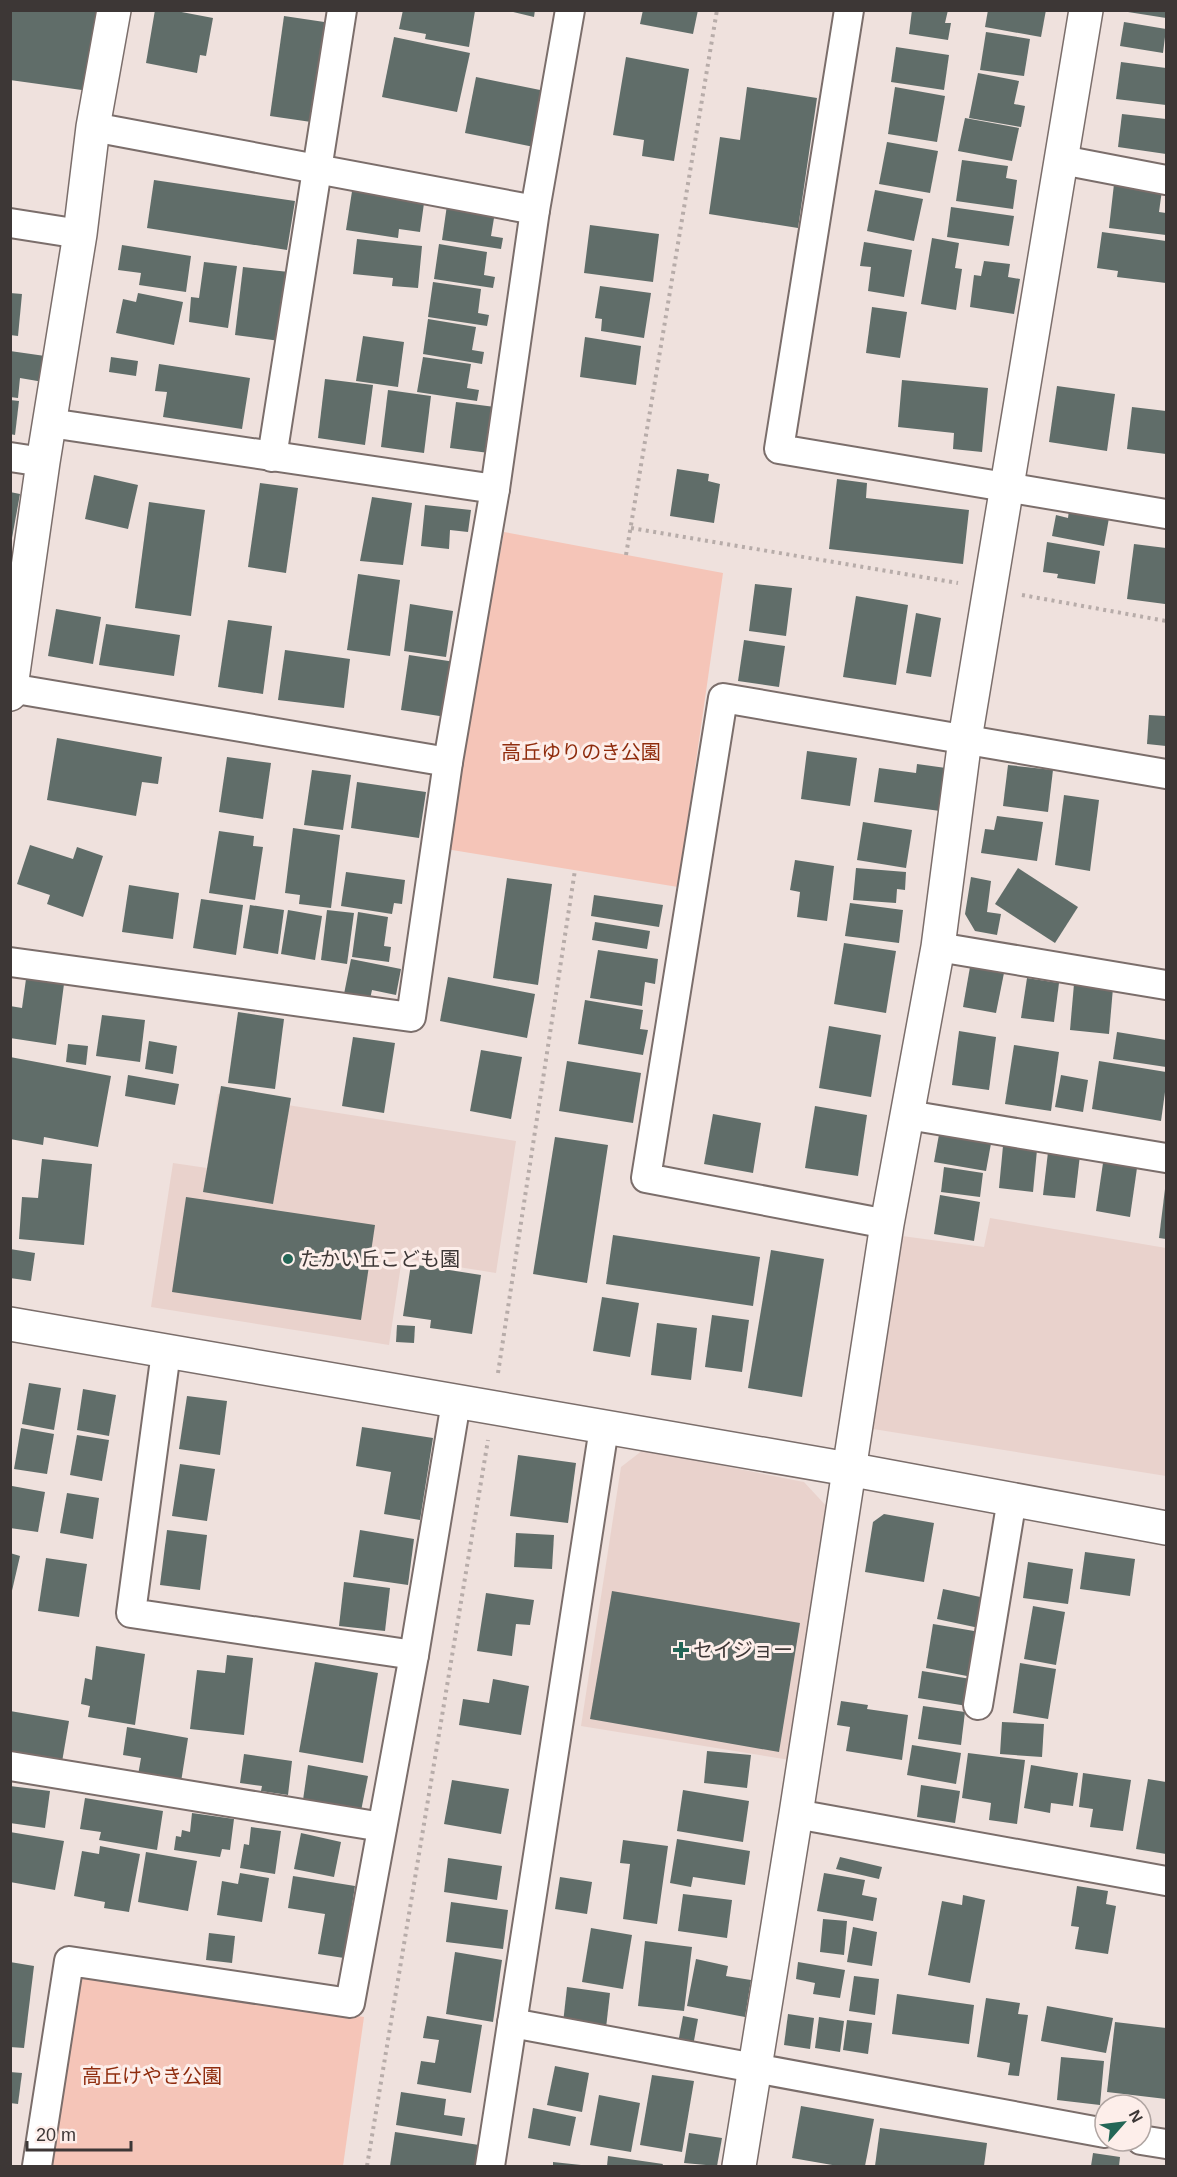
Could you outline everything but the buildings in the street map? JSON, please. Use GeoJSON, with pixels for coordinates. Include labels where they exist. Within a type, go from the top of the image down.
{"type":"FeatureCollection","features":[{"type":"Feature","properties":{"kind":"street"},"geometry":{"type":"LineString","coordinates":[[114,10],[93,127],[80,234],[43,462],[11,690],[448,762]]}},
{"type":"Feature","properties":{"kind":"street"},"geometry":{"type":"LineString","coordinates":[[272,457],[342,10]]}},
{"type":"Feature","properties":{"kind":"street"},"geometry":{"type":"LineString","coordinates":[[10,962],[411,1017],[448,762],[495,489],[535,210],[570,10]]}},
{"type":"Feature","properties":{"kind":"street"},"geometry":{"type":"LineString","coordinates":[[849,10],[779,449],[1167,513]]}},
{"type":"Feature","properties":{"kind":"street"},"geometry":{"type":"LineString","coordinates":[[739,2166],[887,1224],[938,947],[965,739],[1086,10]]}},
{"type":"Feature","properties":{"kind":"street"},"geometry":{"type":"LineString","coordinates":[[93,127],[535,210]]}},
{"type":"Feature","properties":{"kind":"street"},"geometry":{"type":"LineString","coordinates":[[1062,160],[1167,180]]}},
{"type":"Feature","properties":{"kind":"street"},"geometry":{"type":"LineString","coordinates":[[10,223],[80,234]]}},
{"type":"Feature","properties":{"kind":"street"},"geometry":{"type":"LineString","coordinates":[[50,423],[495,489]]}},
{"type":"Feature","properties":{"kind":"street"},"geometry":{"type":"LineString","coordinates":[[10,457],[43,462]]}},
{"type":"Feature","properties":{"kind":"street"},"geometry":{"type":"LineString","coordinates":[[887,1224],[646,1178],[723,698],[1167,774]]}},
{"type":"Feature","properties":{"kind":"street"},"geometry":{"type":"LineString","coordinates":[[938,947],[1167,985]]}},
{"type":"Feature","properties":{"kind":"street"},"geometry":{"type":"LineString","coordinates":[[908,1115],[1167,1158]]}},
{"type":"Feature","properties":{"kind":"street"},"geometry":{"type":"LineString","coordinates":[[10,1324],[848,1469],[1167,1528]]}},
{"type":"Feature","properties":{"kind":"street"},"geometry":{"type":"LineString","coordinates":[[166,1352],[131,1613],[414,1655]]}},
{"type":"Feature","properties":{"kind":"street"},"geometry":{"type":"LineString","coordinates":[[37,2166],[69,1961],[350,2003],[414,1655],[456,1402]]}},
{"type":"Feature","properties":{"kind":"street"},"geometry":{"type":"LineString","coordinates":[[490,2166],[604,1428]]}},
{"type":"Feature","properties":{"kind":"street"},"geometry":{"type":"LineString","coordinates":[[978,1705],[1012,1499]]}},
{"type":"Feature","properties":{"kind":"street"},"geometry":{"type":"LineString","coordinates":[[10,1766],[382,1827]]}},
{"type":"Feature","properties":{"kind":"street"},"geometry":{"type":"LineString","coordinates":[[796,1814],[1167,1881]]}},
{"type":"Feature","properties":{"kind":"street"},"geometry":{"type":"LineString","coordinates":[[512,2022],[1093,2131]]}},
{"type":"Feature","properties":{"kind":"path"},"geometry":{"type":"LineString","coordinates":[[626,555],[717,10]]}},
{"type":"Feature","properties":{"kind":"path"},"geometry":{"type":"LineString","coordinates":[[631,528],[1167,621]]}},
{"type":"Feature","properties":{"kind":"path"},"geometry":{"type":"LineString","coordinates":[[367,2166],[493,1408],[574,870]]}},
{"type":"Feature","properties":{"kind":"shaded area"},"geometry":{"type":"Polygon","coordinates":[[[218,1094],[516,1141],[496,1273],[402,1258],[389,1345],[151,1307],[173,1163],[207,1168],[218,1094]]]}},
{"type":"Feature","properties":{"kind":"shaded area"},"geometry":{"type":"Polygon","coordinates":[[[990,1218],[1166,1248],[1166,1476],[867,1428],[902,1236],[984,1247],[990,1218]]]}},
{"type":"Feature","properties":{"kind":"shaded area"},"geometry":{"type":"Polygon","coordinates":[[[643,1450],[804,1482],[829,1509],[790,1760],[581,1726],[621,1467],[643,1450]]]}},
{"type":"Feature","properties":{"kind":"green space","name":"高丘ゆりのき公園"},"geometry":{"type":"Polygon","coordinates":[[[504,532],[723,573],[678,887],[446,849],[504,532]]]}},
{"type":"Feature","properties":{"kind":"green space","name":"高丘けやき公園"},"geometry":{"type":"Polygon","coordinates":[[[74,1974],[364,2017],[343,2166],[47,2166],[74,1974]]]}},
{"type":"Feature","properties":{"kind":"place","name":"たかい丘こども園"},"geometry":{"type":"Point","coordinates":[288,1259]}},
{"type":"Feature","properties":{"kind":"place","name":"セイジョー"},"geometry":{"type":"Point","coordinates":[681,1650]}}]}
